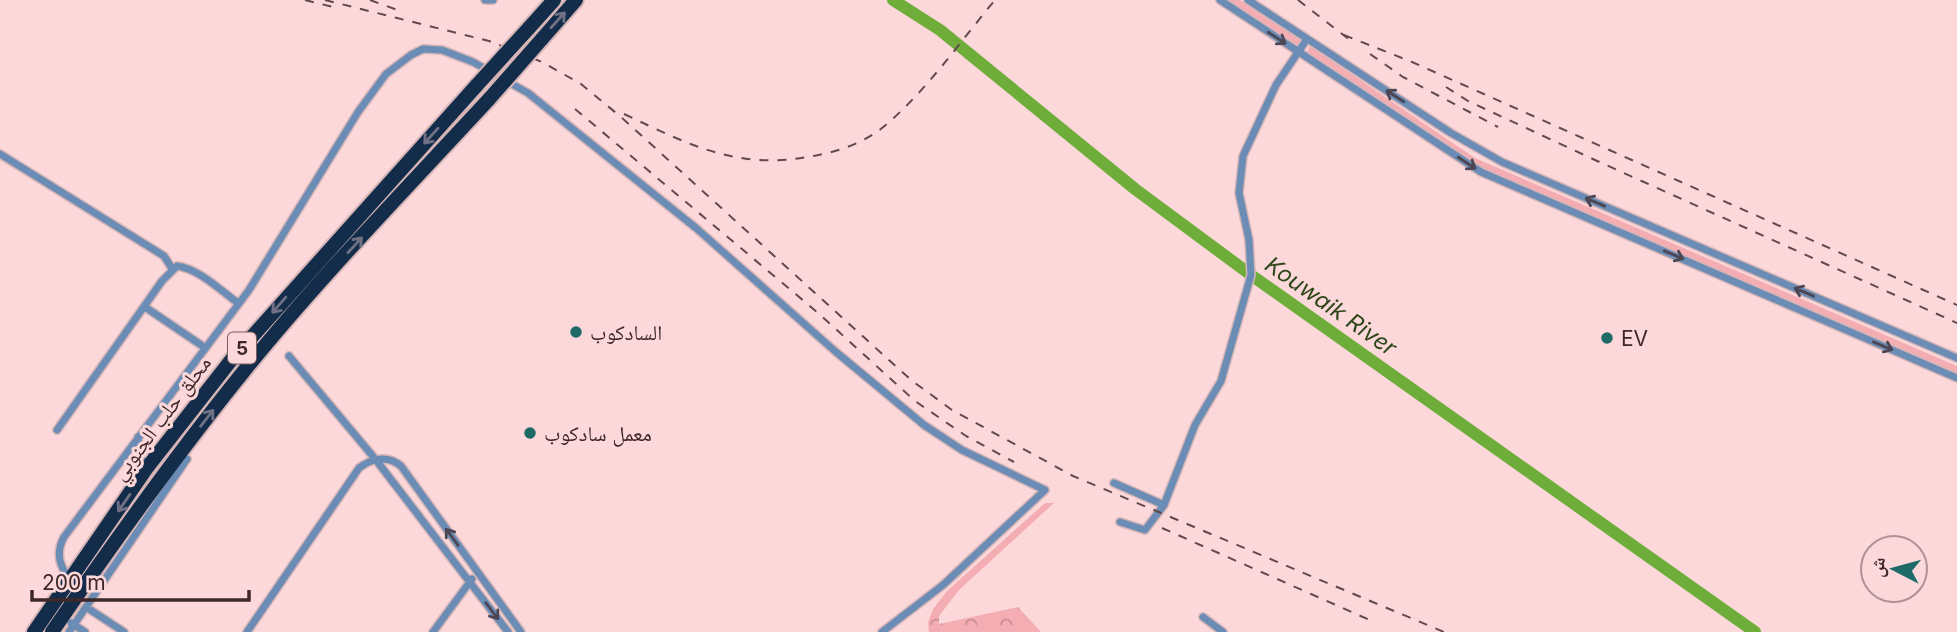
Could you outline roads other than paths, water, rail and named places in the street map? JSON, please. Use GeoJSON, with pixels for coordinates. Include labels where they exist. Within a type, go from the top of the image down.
{"type":"FeatureCollection","features":[{"type":"Feature","properties":{"kind":"highway","name":"محلق حلب الجنوبي"},"geometry":{"type":"LineString","coordinates":[[34,632],[146,469],[232,359],[554,0]]}},
{"type":"Feature","properties":{"kind":"highway","name":"5"},"geometry":{"type":"LineString","coordinates":[[52,632],[68,621],[142,503],[245,370],[327,275],[576,0]]}},
{"type":"Feature","properties":{"kind":"street"},"geometry":{"type":"LineString","coordinates":[[485,0],[493,0]]}},
{"type":"Feature","properties":{"kind":"street"},"geometry":{"type":"LineString","coordinates":[[1220,0],[1481,172],[1957,378]]}},
{"type":"Feature","properties":{"kind":"street"},"geometry":{"type":"LineString","coordinates":[[1248,0],[1451,133],[1503,162],[1957,358]]}},
{"type":"Feature","properties":{"kind":"street"},"geometry":{"type":"LineString","coordinates":[[1120,522],[1145,530],[1164,505],[1195,425],[1221,381],[1251,275],[1239,193],[1243,156],[1276,85],[1307,39]]}},
{"type":"Feature","properties":{"kind":"street"},"geometry":{"type":"LineString","coordinates":[[70,581],[59,560],[60,545],[238,303],[304,203],[358,112],[386,74],[411,55],[423,49],[442,50],[473,62],[527,93],[696,228],[836,352],[924,425],[962,450],[1045,490],[943,585],[882,632]]}},
{"type":"Feature","properties":{"kind":"street"},"geometry":{"type":"LineString","coordinates":[[0,154],[164,256],[173,270]]}},
{"type":"Feature","properties":{"kind":"street"},"geometry":{"type":"LineString","coordinates":[[57,430],[177,266],[186,267],[238,303]]}},
{"type":"Feature","properties":{"kind":"street"},"geometry":{"type":"LineString","coordinates":[[145,307],[204,347]]}},
{"type":"Feature","properties":{"kind":"street"},"geometry":{"type":"LineString","coordinates":[[289,355],[376,460],[508,632]]}},
{"type":"Feature","properties":{"kind":"street"},"geometry":{"type":"LineString","coordinates":[[138,437],[139,455],[146,469]]}},
{"type":"Feature","properties":{"kind":"street"},"geometry":{"type":"LineString","coordinates":[[247,632],[354,475],[364,464],[390,458],[401,466],[521,632]]}},
{"type":"Feature","properties":{"kind":"street"},"geometry":{"type":"LineString","coordinates":[[68,621],[86,607],[187,459]]}},
{"type":"Feature","properties":{"kind":"street"},"geometry":{"type":"LineString","coordinates":[[1114,483],[1164,505]]}},
{"type":"Feature","properties":{"kind":"street"},"geometry":{"type":"LineString","coordinates":[[433,632],[477,572]]}},
{"type":"Feature","properties":{"kind":"street"},"geometry":{"type":"LineString","coordinates":[[86,607],[124,632]]}},
{"type":"Feature","properties":{"kind":"street"},"geometry":{"type":"LineString","coordinates":[[1203,617],[1223,632]]}},
{"type":"Feature","properties":{"kind":"street"},"geometry":{"type":"LineString","coordinates":[[68,621],[68,632]]}},
{"type":"Feature","properties":{"kind":"street"},"geometry":{"type":"LineString","coordinates":[[68,621],[85,632]]}},
{"type":"Feature","properties":{"kind":"waterway","name":"Kouwaik River"},"geometry":{"type":"LineString","coordinates":[[893,0],[940,30],[1135,189],[1251,275],[1755,632]]}},
{"type":"Feature","properties":{"kind":"railway"},"geometry":{"type":"LineString","coordinates":[[305,0],[333,7]]}},
{"type":"Feature","properties":{"kind":"railway"},"geometry":{"type":"LineString","coordinates":[[325,0],[489,41],[542,62],[581,84],[621,117],[911,380],[952,410],[1073,476],[1444,632]]}},
{"type":"Feature","properties":{"kind":"railway"},"geometry":{"type":"LineString","coordinates":[[370,0],[403,12]]}},
{"type":"Feature","properties":{"kind":"railway"},"geometry":{"type":"LineString","coordinates":[[624,114],[693,145],[738,157],[786,160],[840,150],[874,134],[898,114],[995,0]]}},
{"type":"Feature","properties":{"kind":"railway"},"geometry":{"type":"LineString","coordinates":[[1298,0],[1350,40]]}},
{"type":"Feature","properties":{"kind":"railway"},"geometry":{"type":"LineString","coordinates":[[1344,35],[1412,62],[1957,305]]}},
{"type":"Feature","properties":{"kind":"railway"},"geometry":{"type":"LineString","coordinates":[[1370,54],[1403,77],[1498,127]]}},
{"type":"Feature","properties":{"kind":"railway"},"geometry":{"type":"LineString","coordinates":[[1446,87],[1468,101],[1595,160],[1957,323]]}},
{"type":"Feature","properties":{"kind":"railway"},"geometry":{"type":"LineString","coordinates":[[575,109],[817,312],[915,401],[966,436],[1014,462]]}},
{"type":"Feature","properties":{"kind":"railway"},"geometry":{"type":"LineString","coordinates":[[1162,528],[1372,621]]}},
{"type":"Feature","properties":{"kind":"place","name":"السادكوب"},"geometry":{"type":"Point","coordinates":[576,332]}},
{"type":"Feature","properties":{"kind":"place","name":"EV"},"geometry":{"type":"Point","coordinates":[1607,338]}},
{"type":"Feature","properties":{"kind":"place","name":"معمل سادكوب"},"geometry":{"type":"Point","coordinates":[530,433]}}]}
